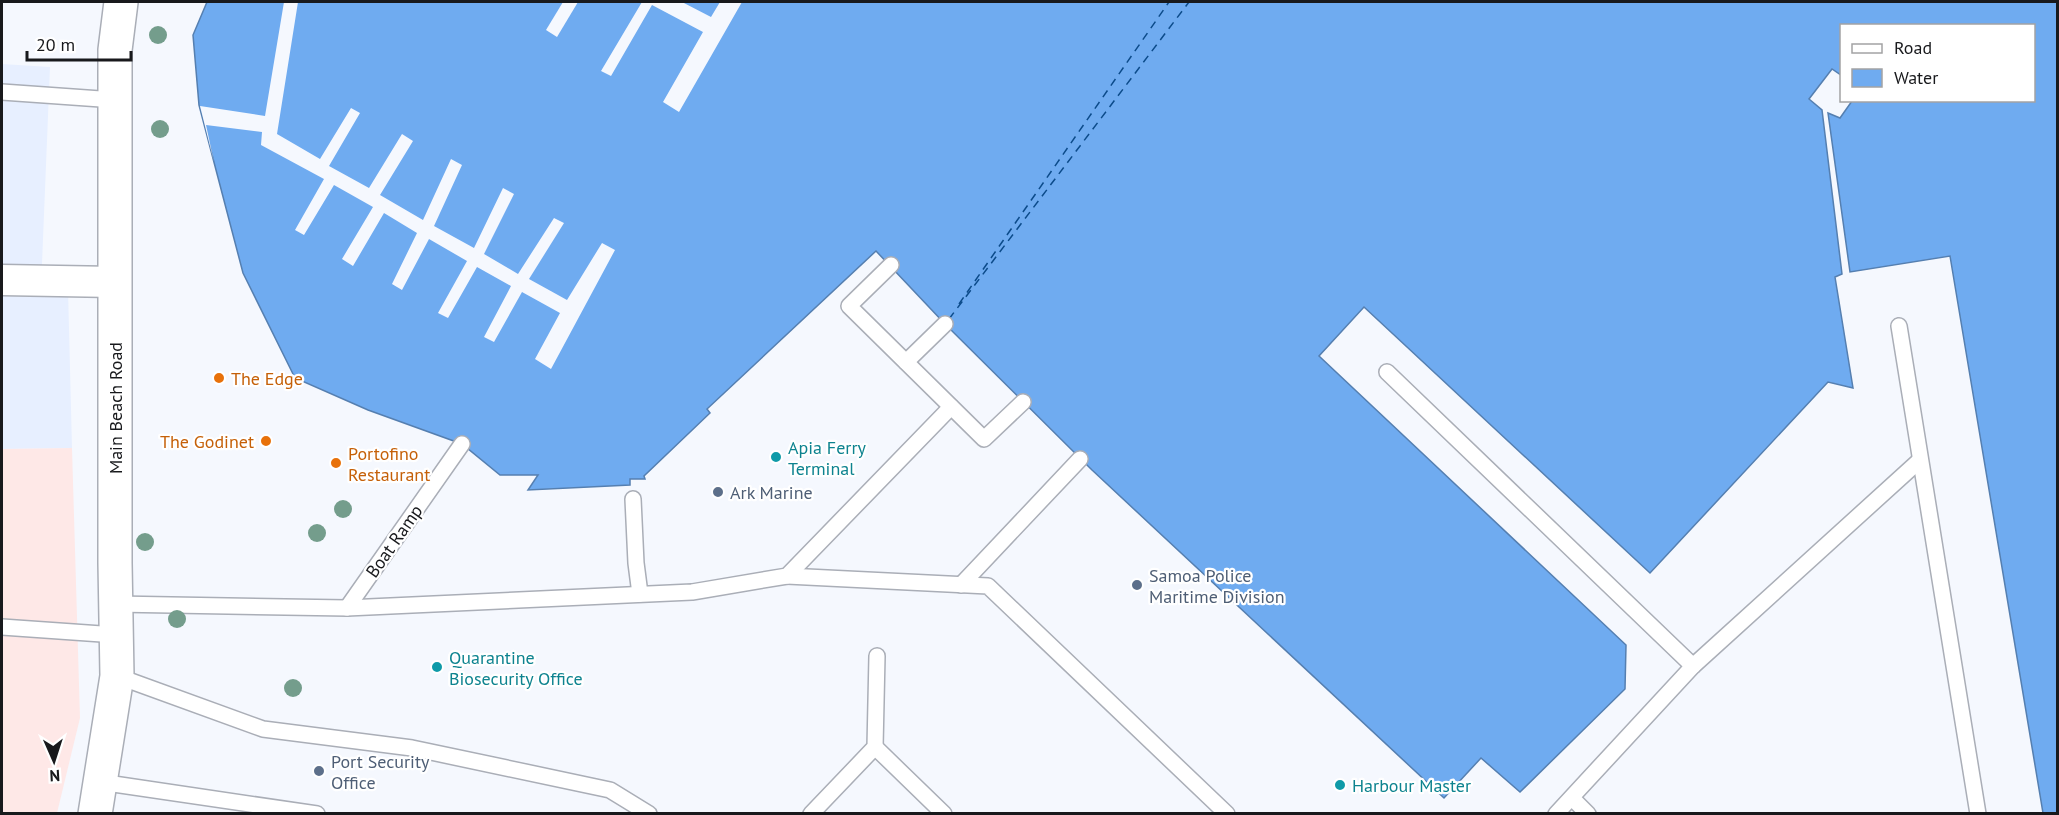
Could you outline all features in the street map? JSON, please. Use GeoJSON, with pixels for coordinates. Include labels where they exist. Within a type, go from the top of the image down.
{"type":"FeatureCollection","features":[{"type":"Feature","properties":{"kind":"main road","name":"Main Beach Road"},"geometry":{"type":"LineString","coordinates":[[98,798],[117,676],[115,50],[122,2]]}},
{"type":"Feature","properties":{"kind":"street"},"geometry":{"type":"LineString","coordinates":[[2,280],[115,282]]}},
{"type":"Feature","properties":{"kind":"lane"},"geometry":{"type":"LineString","coordinates":[[2,92],[115,100]]}},
{"type":"Feature","properties":{"kind":"lane"},"geometry":{"type":"LineString","coordinates":[[891,265],[849,306],[984,439],[1023,402]]}},
{"type":"Feature","properties":{"kind":"lane"},"geometry":{"type":"LineString","coordinates":[[906,362],[945,324]]}},
{"type":"Feature","properties":{"kind":"lane"},"geometry":{"type":"LineString","coordinates":[[1899,326],[1978,813]]}},
{"type":"Feature","properties":{"kind":"lane"},"geometry":{"type":"LineString","coordinates":[[1387,372],[1693,666]]}},
{"type":"Feature","properties":{"kind":"lane"},"geometry":{"type":"LineString","coordinates":[[787,576],[951,407]]}},
{"type":"Feature","properties":{"kind":"lane","name":"Boat Ramp"},"geometry":{"type":"LineString","coordinates":[[347,608],[462,444]]}},
{"type":"Feature","properties":{"kind":"lane"},"geometry":{"type":"LineString","coordinates":[[961,585],[1080,459]]}},
{"type":"Feature","properties":{"kind":"lane"},"geometry":{"type":"LineString","coordinates":[[1556,813],[1693,666],[1920,460]]}},
{"type":"Feature","properties":{"kind":"lane"},"geometry":{"type":"LineString","coordinates":[[633,499],[639,594]]}},
{"type":"Feature","properties":{"kind":"lane"},"geometry":{"type":"LineString","coordinates":[[2,627],[692,592],[787,576],[988,586],[1227,813]]}},
{"type":"Feature","properties":{"kind":"lane"},"geometry":{"type":"LineString","coordinates":[[811,813],[875,747],[878,656]]}},
{"type":"Feature","properties":{"kind":"lane"},"geometry":{"type":"LineString","coordinates":[[117,676],[264,729],[412,748],[598,787],[610,790],[649,813]]}},
{"type":"Feature","properties":{"kind":"lane"},"geometry":{"type":"LineString","coordinates":[[875,747],[944,813]]}},
{"type":"Feature","properties":{"kind":"lane"},"geometry":{"type":"LineString","coordinates":[[98,798],[317,813]]}},
{"type":"Feature","properties":{"kind":"lane"},"geometry":{"type":"LineString","coordinates":[[1572,798],[1588,813]]}},
{"type":"Feature","properties":{"kind":"shaded area"},"geometry":{"type":"Polygon","coordinates":[[[2,64],[50,67],[41,288],[68,289],[72,448],[2,449],[2,64]]]}},
{"type":"Feature","properties":{"kind":"shaded area"},"geometry":{"type":"Polygon","coordinates":[[[72,448],[80,718],[57,813],[2,813],[2,449],[72,448]]]}},
{"type":"Feature","properties":{"kind":"water"},"geometry":{"type":"Polygon","coordinates":[[[207,2],[2057,2],[2057,813],[2043,813],[1950,256],[1850,272],[1828,113],[1840,118],[1851,102],[2035,102],[2035,24],[1840,24],[1840,74],[1832,69],[1809,99],[1822,110],[1842,274],[1835,277],[1853,388],[1828,382],[1650,573],[1364,307],[1319,356],[1626,645],[1625,689],[1520,792],[1481,758],[1444,798],[1092,470],[945,324],[876,251],[707,409],[710,413],[644,476],[645,479],[630,479],[630,485],[528,490],[538,475],[500,475],[462,444],[368,410],[295,378],[243,273],[199,105],[193,35],[207,2]]]}},
{"type":"Feature","properties":{"kind":"pier"},"geometry":{"type":"Polygon","coordinates":[[[284,2],[298,2],[277,134],[320,159],[351,108],[360,113],[329,166],[369,188],[402,134],[413,141],[380,195],[423,220],[451,159],[462,165],[434,226],[474,248],[503,188],[514,194],[484,254],[518,274],[554,218],[564,223],[529,279],[567,300],[602,243],[615,250],[551,369],[535,359],[560,313],[522,292],[494,342],[484,337],[511,286],[477,267],[448,318],[438,313],[467,261],[429,239],[402,290],[392,284],[417,233],[384,213],[353,266],[342,259],[373,207],[334,185],[304,235],[295,230],[324,179],[261,145],[262,132],[206,125],[214,162],[200,106],[265,116],[284,2]]]}},
{"type":"Feature","properties":{"kind":"pier"},"geometry":{"type":"Polygon","coordinates":[[[563,2],[578,2],[557,37],[546,30],[563,2]]]}},
{"type":"Feature","properties":{"kind":"pier"},"geometry":{"type":"Polygon","coordinates":[[[642,2],[682,2],[711,17],[720,2],[742,2],[679,112],[663,102],[703,32],[652,5],[611,76],[601,71],[642,2]]]}},
{"type":"Feature","properties":{"kind":"ferry route"},"geometry":{"type":"LineString","coordinates":[[959,304],[1169,2]]}},
{"type":"Feature","properties":{"kind":"ferry route"},"geometry":{"type":"LineString","coordinates":[[949,319],[1189,2]]}},
{"type":"Feature","properties":{"kind":"place","name":"The Edge"},"geometry":{"type":"Point","coordinates":[219,378]}},
{"type":"Feature","properties":{"kind":"place","name":"The Godinet"},"geometry":{"type":"Point","coordinates":[266,441]}},
{"type":"Feature","properties":{"kind":"place","name":"Apia Ferry Terminal"},"geometry":{"type":"Point","coordinates":[776,457]}},
{"type":"Feature","properties":{"kind":"place","name":"Portofino Restaurant"},"geometry":{"type":"Point","coordinates":[336,463]}},
{"type":"Feature","properties":{"kind":"place","name":"Ark Marine"},"geometry":{"type":"Point","coordinates":[718,492]}},
{"type":"Feature","properties":{"kind":"place","name":"Samoa Police Maritime Division"},"geometry":{"type":"Point","coordinates":[1137,585]}},
{"type":"Feature","properties":{"kind":"place","name":"Quarantine Biosecurity Office"},"geometry":{"type":"Point","coordinates":[437,667]}},
{"type":"Feature","properties":{"kind":"place","name":"Port Security Office"},"geometry":{"type":"Point","coordinates":[319,771]}},
{"type":"Feature","properties":{"kind":"place","name":"Harbour Master"},"geometry":{"type":"Point","coordinates":[1340,785]}}]}
